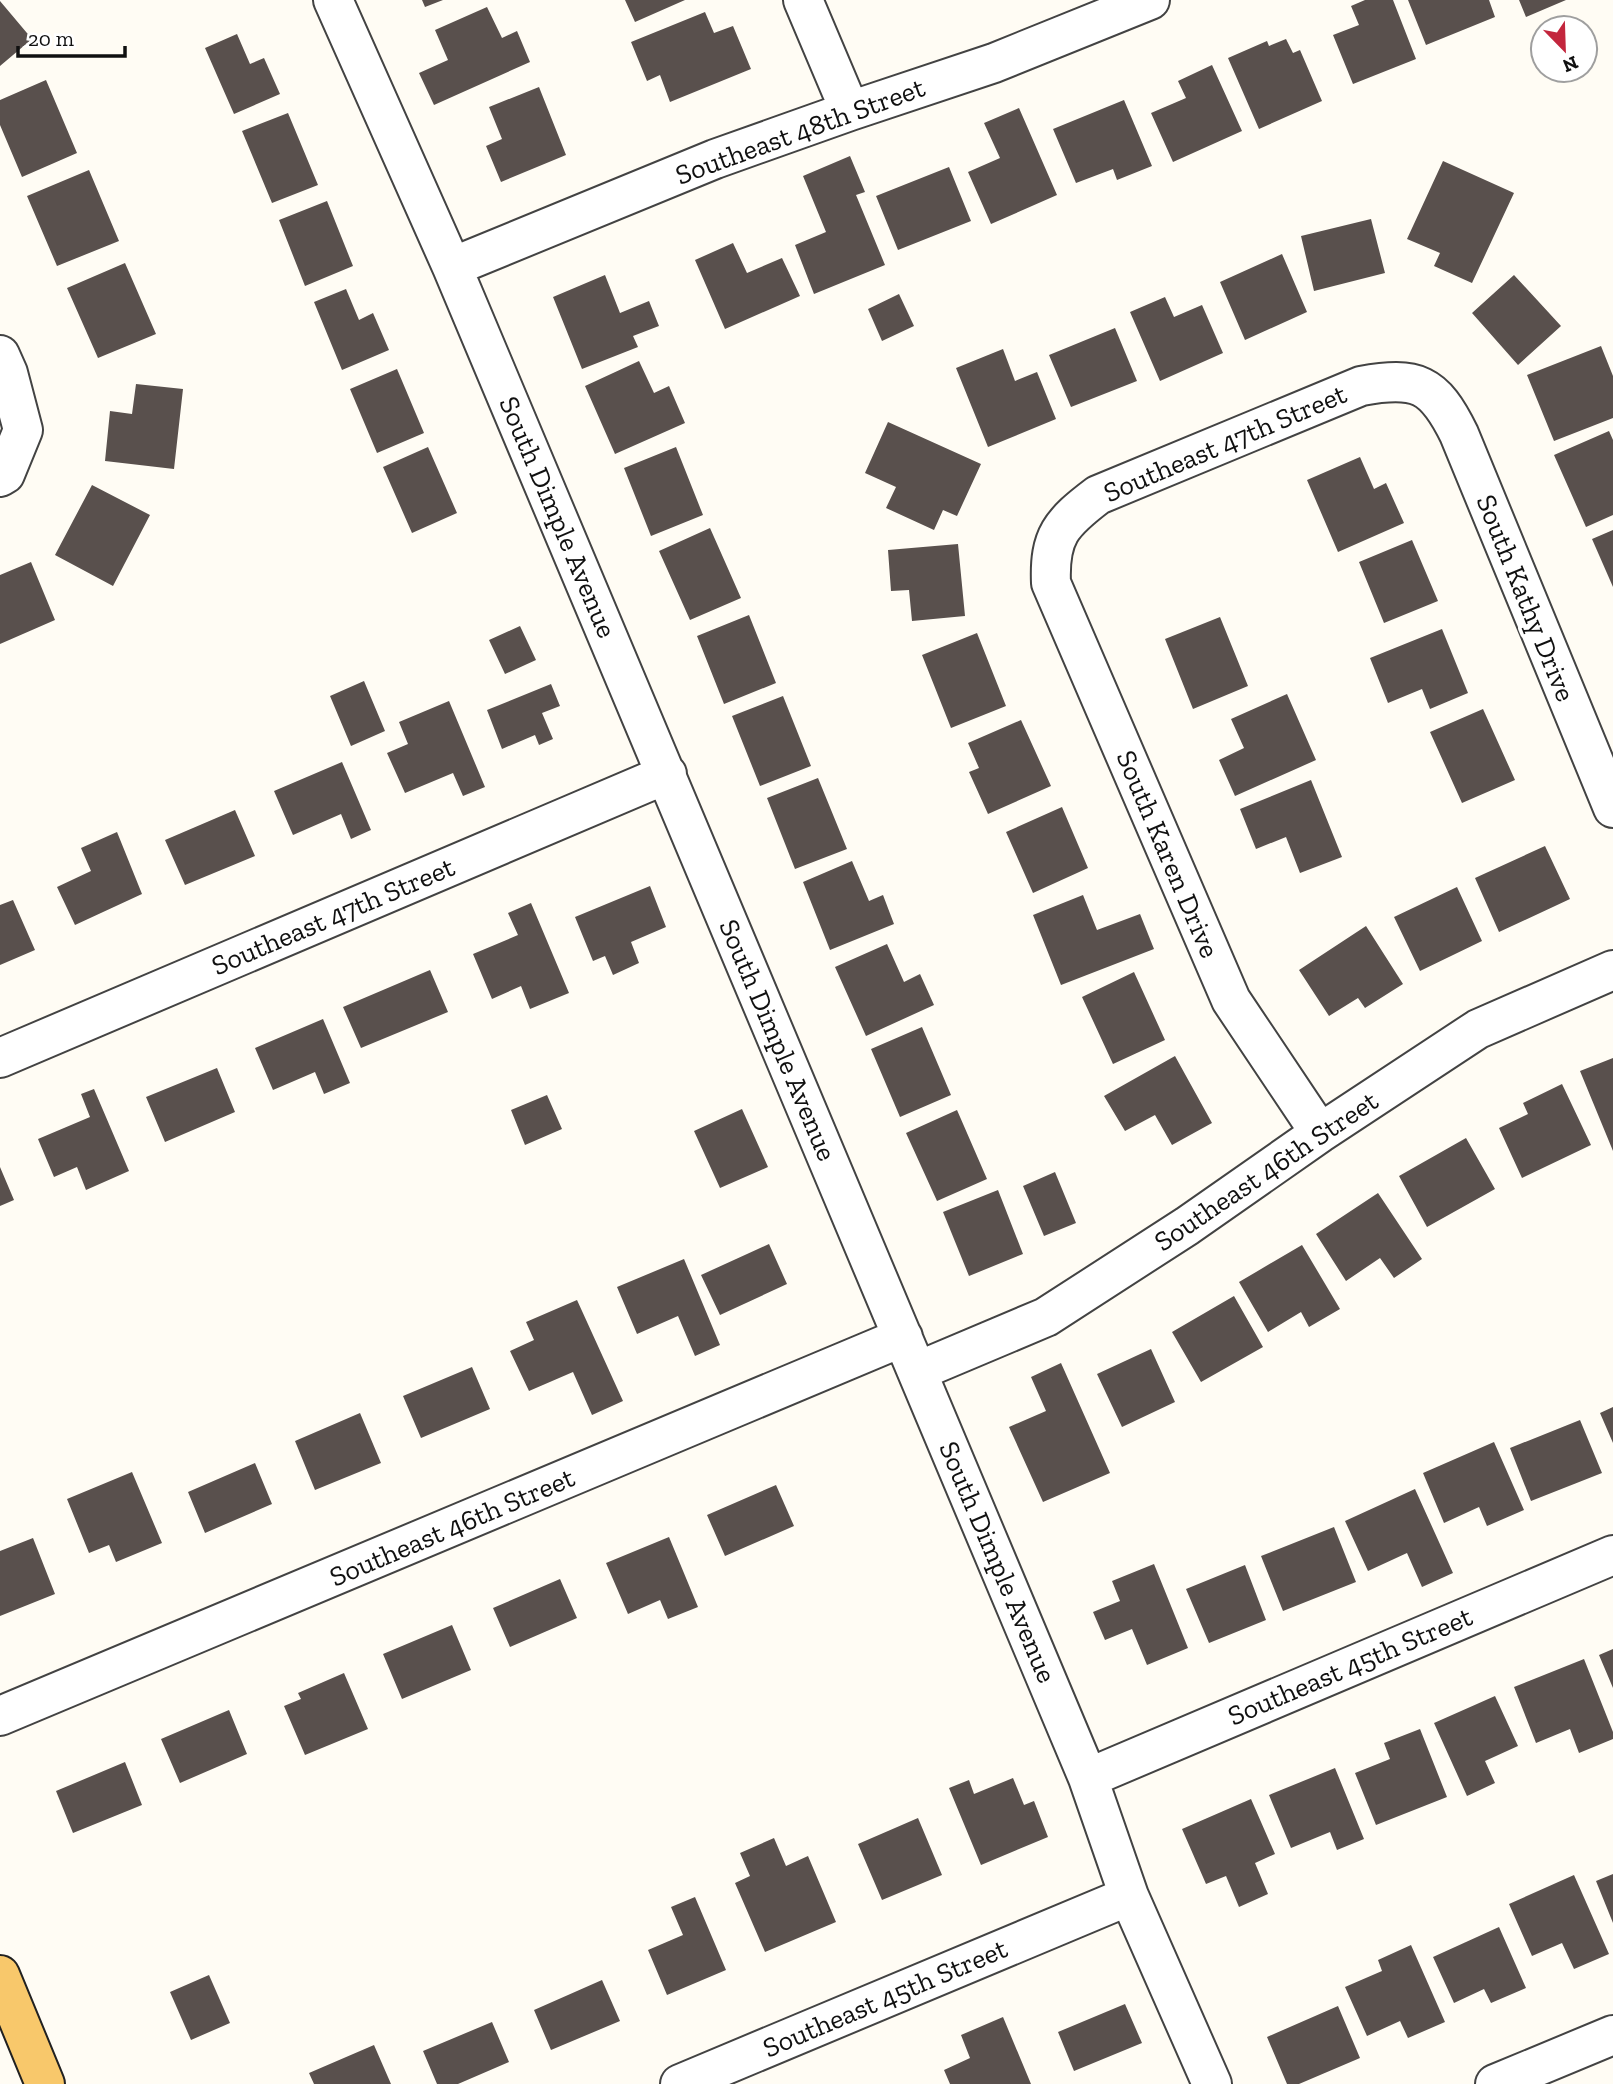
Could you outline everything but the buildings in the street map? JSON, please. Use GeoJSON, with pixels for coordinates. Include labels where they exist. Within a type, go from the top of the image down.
{"type":"FeatureCollection","features":[{"type":"Feature","properties":{"kind":"main road"},"geometry":{"type":"LineString","coordinates":[[0,1975],[45,2084]]}},
{"type":"Feature","properties":{"kind":"street","name":"South Dimple Avenue"},"geometry":{"type":"LineString","coordinates":[[333,0],[452,267],[667,774],[1088,1778],[1129,1896],[1212,2084]]}},
{"type":"Feature","properties":{"kind":"street"},"geometry":{"type":"LineString","coordinates":[[803,0],[850,111]]}},
{"type":"Feature","properties":{"kind":"street","name":"Southeast 48th Street"},"geometry":{"type":"LineString","coordinates":[[452,267],[715,159],[994,64],[1150,0]]}},
{"type":"Feature","properties":{"kind":"street"},"geometry":{"type":"LineString","coordinates":[[0,355],[8,373],[23,430],[2,475]]}},
{"type":"Feature","properties":{"kind":"street","name":"Southeast 47th Street"},"geometry":{"type":"LineString","coordinates":[[1050,559],[1056,536],[1073,514],[1098,495],[1362,386],[1388,381],[1411,382],[1431,393]]}},
{"type":"Feature","properties":{"kind":"street","name":"South Kathy Drive"},"geometry":{"type":"LineString","coordinates":[[1431,393],[1447,411],[1459,434],[1613,808]]}},
{"type":"Feature","properties":{"kind":"street","name":"South Karen Drive"},"geometry":{"type":"LineString","coordinates":[[1050,559],[1051,583],[1231,1000],[1320,1133]]}},
{"type":"Feature","properties":{"kind":"street","name":"Southeast 47th Street"},"geometry":{"type":"LineString","coordinates":[[0,1058],[667,774]]}},
{"type":"Feature","properties":{"kind":"street","name":"Southeast 46th Street"},"geometry":{"type":"LineString","coordinates":[[0,1716],[911,1354],[1046,1317],[1478,1030],[1613,970]]}},
{"type":"Feature","properties":{"kind":"street","name":"Southeast 45th Street"},"geometry":{"type":"LineString","coordinates":[[1088,1778],[1613,1555]]}},
{"type":"Feature","properties":{"kind":"street","name":"Southeast 45th Street"},"geometry":{"type":"LineString","coordinates":[[680,2084],[1129,1896]]}},
{"type":"Feature","properties":{"kind":"street"},"geometry":{"type":"LineString","coordinates":[[1495,2084],[1613,2035]]}}]}
